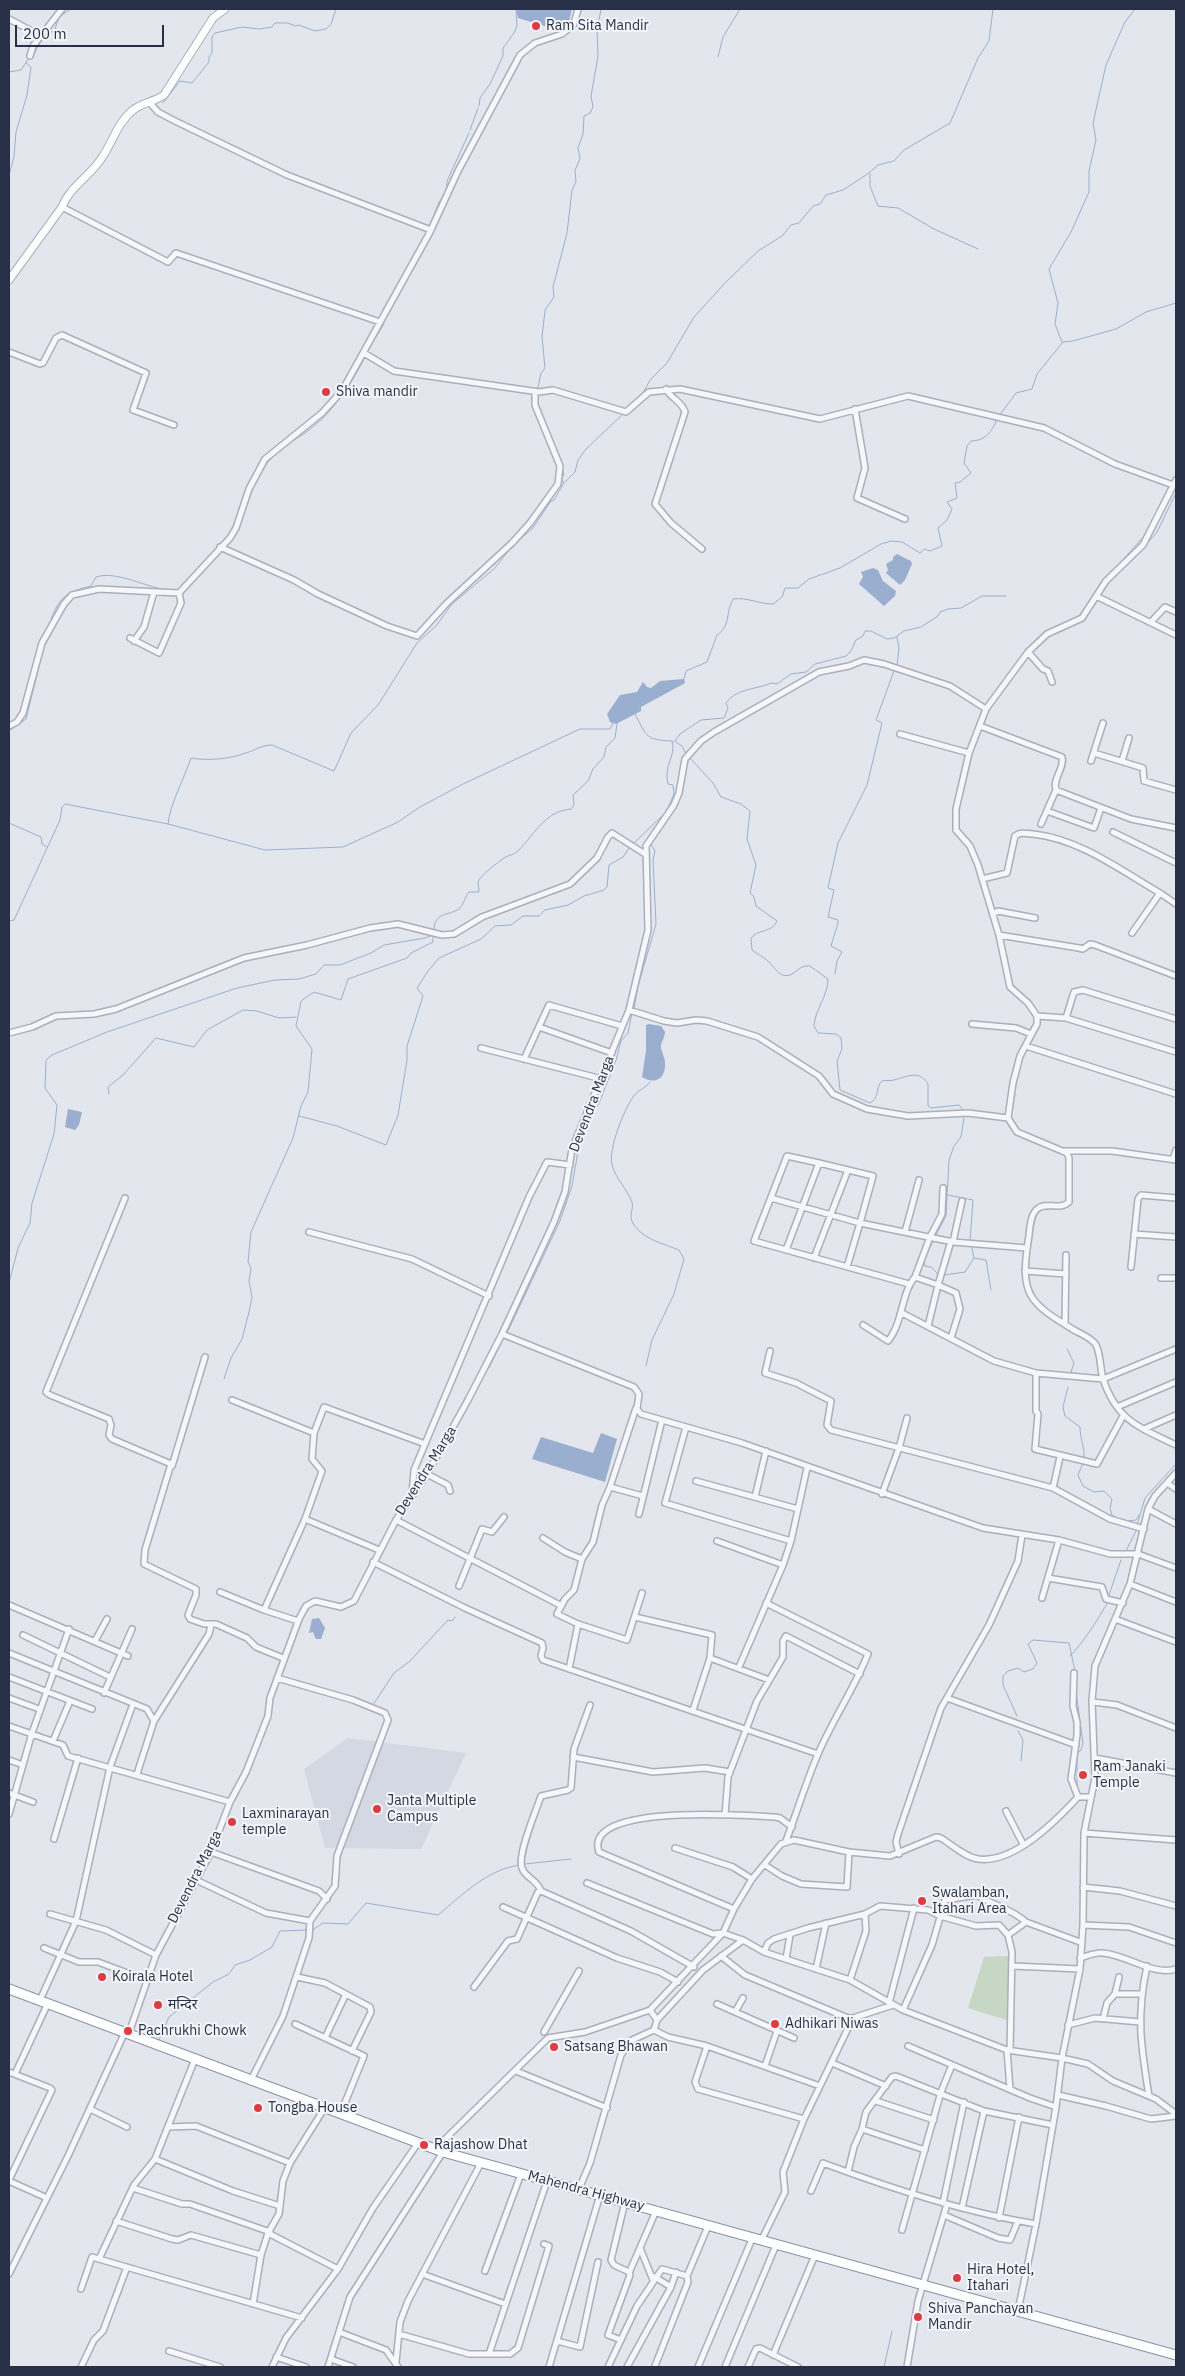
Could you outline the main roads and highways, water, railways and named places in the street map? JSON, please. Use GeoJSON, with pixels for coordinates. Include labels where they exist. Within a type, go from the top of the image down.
{"type":"FeatureCollection","features":[{"type":"Feature","properties":{"kind":"highway","name":"Mahendra Highway"},"geometry":{"type":"LineString","coordinates":[[9,1989],[439,2151],[1176,2355]]}},
{"type":"Feature","properties":{"kind":"water"},"geometry":{"type":"Polygon","coordinates":[[[516,9],[572,9],[569,22],[548,27],[518,18],[516,9]]]}},
{"type":"Feature","properties":{"kind":"water"},"geometry":{"type":"Polygon","coordinates":[[[897,554],[911,561],[912,564],[905,580],[900,585],[886,573],[888,570],[886,564],[893,560],[893,557],[897,554]]]}},
{"type":"Feature","properties":{"kind":"water"},"geometry":{"type":"Polygon","coordinates":[[[873,568],[878,570],[883,581],[896,591],[895,596],[884,606],[859,584],[863,577],[861,572],[873,568]]]}},
{"type":"Feature","properties":{"kind":"water"},"geometry":{"type":"Polygon","coordinates":[[[684,679],[685,683],[641,707],[641,711],[616,724],[610,722],[607,714],[620,695],[637,692],[643,682],[647,687],[651,688],[660,681],[684,679]]]}},
{"type":"Feature","properties":{"kind":"water"},"geometry":{"type":"Polygon","coordinates":[[[646,1025],[661,1026],[665,1032],[661,1050],[665,1061],[665,1069],[662,1077],[655,1080],[642,1077],[646,1051],[646,1025]]]}},
{"type":"Feature","properties":{"kind":"water"},"geometry":{"type":"Polygon","coordinates":[[[68,1109],[82,1112],[79,1125],[75,1130],[65,1127],[68,1109]]]}},
{"type":"Feature","properties":{"kind":"water"},"geometry":{"type":"Polygon","coordinates":[[[601,1433],[617,1439],[605,1482],[532,1459],[541,1437],[593,1453],[601,1433]]]}},
{"type":"Feature","properties":{"kind":"water"},"geometry":{"type":"Polygon","coordinates":[[[319,1618],[325,1628],[321,1639],[316,1639],[313,1632],[309,1633],[312,1619],[319,1618]]]}},
{"type":"Feature","properties":{"kind":"waterway"},"geometry":{"type":"LineString","coordinates":[[33,56],[41,41],[55,29],[59,17],[71,9]]}},
{"type":"Feature","properties":{"kind":"waterway"},"geometry":{"type":"LineString","coordinates":[[163,103],[180,81],[192,83],[209,62],[209,57],[212,53],[212,37],[215,33],[242,27],[259,29],[272,27],[275,23],[299,25],[315,31],[326,29],[331,24],[336,9]]}},
{"type":"Feature","properties":{"kind":"waterway"},"geometry":{"type":"LineString","coordinates":[[479,106],[480,98],[490,84],[503,56],[503,48],[517,26],[516,9]]}},
{"type":"Feature","properties":{"kind":"waterway"},"geometry":{"type":"LineString","coordinates":[[538,388],[541,373],[545,368],[542,337],[545,310],[554,297],[553,287],[567,233],[572,190],[576,182],[575,170],[580,159],[578,148],[583,134],[584,116],[590,113],[593,107],[591,96],[598,56],[597,31],[601,9]]}},
{"type":"Feature","properties":{"kind":"waterway"},"geometry":{"type":"LineString","coordinates":[[718,57],[723,37],[740,9]]}},
{"type":"Feature","properties":{"kind":"waterway"},"geometry":{"type":"LineString","coordinates":[[624,410],[643,393],[650,380],[667,363],[694,317],[758,251],[782,236],[791,225],[799,223],[813,206],[820,204],[826,195],[843,190],[878,165],[894,161],[904,150],[950,123],[978,58],[989,41],[993,9]]}},
{"type":"Feature","properties":{"kind":"waterway"},"geometry":{"type":"LineString","coordinates":[[1062,342],[1055,324],[1058,303],[1049,269],[1071,232],[1089,192],[1089,171],[1096,140],[1093,123],[1106,65],[1125,22],[1135,9]]}},
{"type":"Feature","properties":{"kind":"waterway"},"geometry":{"type":"LineString","coordinates":[[9,72],[21,70],[29,58]]}},
{"type":"Feature","properties":{"kind":"waterway"},"geometry":{"type":"LineString","coordinates":[[9,175],[14,157],[16,132],[27,95],[31,67],[26,63]]}},
{"type":"Feature","properties":{"kind":"waterway"},"geometry":{"type":"LineString","coordinates":[[470,130],[478,108]]}},
{"type":"Feature","properties":{"kind":"waterway"},"geometry":{"type":"LineString","coordinates":[[429,228],[439,202],[446,193],[447,181],[469,133]]}},
{"type":"Feature","properties":{"kind":"waterway"},"geometry":{"type":"LineString","coordinates":[[870,174],[870,186],[878,206],[898,208],[934,229],[978,249]]}},
{"type":"Feature","properties":{"kind":"waterway"},"geometry":{"type":"LineString","coordinates":[[399,282],[427,231]]}},
{"type":"Feature","properties":{"kind":"waterway"},"geometry":{"type":"LineString","coordinates":[[390,300],[397,286]]}},
{"type":"Feature","properties":{"kind":"waterway"},"geometry":{"type":"LineString","coordinates":[[999,416],[1016,393],[1032,389],[1037,374],[1063,342],[1116,329],[1146,312],[1176,303]]}},
{"type":"Feature","properties":{"kind":"waterway"},"geometry":{"type":"LineString","coordinates":[[366,353],[384,324]]}},
{"type":"Feature","properties":{"kind":"waterway"},"geometry":{"type":"LineString","coordinates":[[292,441],[315,425],[335,405],[365,357]]}},
{"type":"Feature","properties":{"kind":"waterway"},"geometry":{"type":"LineString","coordinates":[[538,394],[538,403],[544,419]]}},
{"type":"Feature","properties":{"kind":"waterway"},"geometry":{"type":"LineString","coordinates":[[565,482],[575,472],[578,460],[586,449],[623,414]]}},
{"type":"Feature","properties":{"kind":"waterway"},"geometry":{"type":"LineString","coordinates":[[684,679],[686,671],[707,662],[717,635],[726,624],[733,599],[773,604],[782,597],[785,588],[798,588],[809,579],[840,568],[881,544],[891,541],[902,542],[920,553],[924,549],[930,551],[942,546],[938,528],[947,520],[952,509],[947,502],[957,498],[955,483],[960,482],[971,473],[964,463],[967,446],[971,441],[976,441],[987,435],[997,419]]}},
{"type":"Feature","properties":{"kind":"waterway"},"geometry":{"type":"LineString","coordinates":[[257,479],[267,463],[281,449]]}},
{"type":"Feature","properties":{"kind":"waterway"},"geometry":{"type":"LineString","coordinates":[[168,824],[174,800],[191,758],[226,758],[272,745],[334,771],[351,733],[378,705],[417,643],[436,626],[452,604],[495,568],[512,546],[532,529],[551,501],[554,500],[564,483],[561,478],[564,475],[561,464]]}},
{"type":"Feature","properties":{"kind":"waterway"},"geometry":{"type":"LineString","coordinates":[[239,528],[254,485]]}},
{"type":"Feature","properties":{"kind":"waterway"},"geometry":{"type":"LineString","coordinates":[[1163,500],[1169,487]]}},
{"type":"Feature","properties":{"kind":"waterway"},"geometry":{"type":"LineString","coordinates":[[1145,546],[1157,532],[1176,493]]}},
{"type":"Feature","properties":{"kind":"waterway"},"geometry":{"type":"LineString","coordinates":[[1113,571],[1145,535]]}},
{"type":"Feature","properties":{"kind":"waterway"},"geometry":{"type":"LineString","coordinates":[[191,577],[202,566]]}},
{"type":"Feature","properties":{"kind":"waterway"},"geometry":{"type":"LineString","coordinates":[[51,619],[65,596],[76,590],[91,586],[96,577],[104,575],[168,590]]}},
{"type":"Feature","properties":{"kind":"waterway"},"geometry":{"type":"LineString","coordinates":[[674,742],[680,734],[701,720],[724,718],[728,708],[726,703],[735,695],[772,683],[777,684],[791,674],[806,672],[815,664],[846,656],[851,651],[856,640],[863,636],[865,631],[871,631],[887,639],[894,638],[904,631],[921,627],[938,616],[940,612],[961,608],[982,596],[1006,596]]}},
{"type":"Feature","properties":{"kind":"waterway"},"geometry":{"type":"LineString","coordinates":[[9,731],[26,719],[44,647],[57,623]]}},
{"type":"Feature","properties":{"kind":"waterway"},"geometry":{"type":"LineString","coordinates":[[897,637],[899,648],[897,665]]}},
{"type":"Feature","properties":{"kind":"waterway"},"geometry":{"type":"LineString","coordinates":[[835,974],[837,961],[842,952],[831,946],[838,920],[828,917],[834,890],[828,888],[838,843],[867,785],[882,723],[876,720],[894,671]]}},
{"type":"Feature","properties":{"kind":"waterway"},"geometry":{"type":"LineString","coordinates":[[635,714],[648,736],[657,740],[672,741]]}},
{"type":"Feature","properties":{"kind":"waterway"},"geometry":{"type":"LineString","coordinates":[[9,921],[14,920],[60,820],[62,807],[65,804],[168,824],[265,850],[343,847],[398,822],[420,807],[463,784],[580,729],[610,729],[613,723]]}},
{"type":"Feature","properties":{"kind":"waterway"},"geometry":{"type":"LineString","coordinates":[[434,930],[436,920],[439,917],[459,909],[469,892],[479,892],[478,882],[482,876],[504,858],[518,851],[547,819],[554,814],[571,809],[574,805],[573,795],[588,781],[593,769],[604,757],[606,747],[615,738],[617,724]]}},
{"type":"Feature","properties":{"kind":"waterway"},"geometry":{"type":"LineString","coordinates":[[633,844],[666,812],[674,794],[673,785],[668,784],[667,777],[673,751],[672,741]]}},
{"type":"Feature","properties":{"kind":"waterway"},"geometry":{"type":"LineString","coordinates":[[676,742],[682,746],[686,754]]}},
{"type":"Feature","properties":{"kind":"waterway"},"geometry":{"type":"LineString","coordinates":[[690,758],[713,783],[721,797],[741,804],[750,811],[747,839],[756,865],[750,893],[754,897],[756,906],[777,921],[772,927],[757,933],[751,938],[752,950],[785,976],[792,974],[802,967],[810,966],[828,979],[826,991],[814,1026],[818,1033],[836,1034],[841,1038],[842,1049],[837,1061],[840,1090],[870,1103],[875,1098],[882,1081],[916,1075],[924,1079],[928,1084],[928,1106],[931,1108],[959,1105],[965,1112]]}},
{"type":"Feature","properties":{"kind":"waterway"},"geometry":{"type":"LineString","coordinates":[[9,823],[41,837],[42,844],[47,847]]}},
{"type":"Feature","properties":{"kind":"waterway"},"geometry":{"type":"LineString","coordinates":[[634,1009],[638,986],[656,924],[653,860],[655,851],[651,844]]}},
{"type":"Feature","properties":{"kind":"waterway"},"geometry":{"type":"LineString","coordinates":[[299,1116],[337,1126],[386,1145],[398,1115],[407,1060],[407,1046],[423,996],[417,988],[428,971],[439,958],[481,939],[495,926],[511,925],[523,916],[539,916],[545,910],[568,905],[584,896],[604,890],[607,887],[609,865],[623,857],[629,848]]}},
{"type":"Feature","properties":{"kind":"waterway"},"geometry":{"type":"LineString","coordinates":[[9,1283],[18,1248],[30,1223],[32,1203],[54,1134],[57,1105],[45,1088],[46,1060],[52,1055],[107,1032],[237,988],[275,980],[299,979],[316,974],[324,965],[340,965],[371,953],[384,945],[433,935],[433,942],[411,953],[407,958],[348,979],[341,1000],[314,992],[301,1001],[296,1026],[312,1049],[308,1092],[301,1106],[293,1138],[251,1232],[248,1262],[251,1268],[249,1281],[252,1297],[242,1339],[231,1358],[224,1379]]}},
{"type":"Feature","properties":{"kind":"waterway"},"geometry":{"type":"LineString","coordinates":[[109,1094],[108,1087],[123,1075],[156,1038],[194,1047],[207,1030],[243,1010],[257,1011],[279,1018],[296,1017]]}},
{"type":"Feature","properties":{"kind":"waterway"},"geometry":{"type":"LineString","coordinates":[[507,1333],[560,1221],[572,1186],[581,1134],[599,1103],[616,1060],[621,1041],[628,1033],[632,1013]]}},
{"type":"Feature","properties":{"kind":"waterway"},"geometry":{"type":"LineString","coordinates":[[646,1366],[652,1340],[674,1294],[684,1259],[679,1250],[652,1240],[635,1227],[631,1219],[632,1202],[614,1170],[611,1158],[621,1120],[629,1103],[650,1082]]}},
{"type":"Feature","properties":{"kind":"waterway"},"geometry":{"type":"LineString","coordinates":[[935,1237],[946,1216],[949,1160],[954,1146],[961,1137],[964,1118]]}},
{"type":"Feature","properties":{"kind":"waterway"},"geometry":{"type":"LineString","coordinates":[[948,1195],[973,1200],[970,1242]]}},
{"type":"Feature","properties":{"kind":"waterway"},"geometry":{"type":"LineString","coordinates":[[926,1256],[933,1241]]}},
{"type":"Feature","properties":{"kind":"waterway"},"geometry":{"type":"LineString","coordinates":[[972,1248],[974,1258],[986,1260],[991,1290]]}},
{"type":"Feature","properties":{"kind":"waterway"},"geometry":{"type":"LineString","coordinates":[[944,1275],[965,1272],[974,1258]]}},
{"type":"Feature","properties":{"kind":"waterway"},"geometry":{"type":"LineString","coordinates":[[924,1259],[925,1266],[931,1267],[939,1275]]}},
{"type":"Feature","properties":{"kind":"waterway"},"geometry":{"type":"LineString","coordinates":[[489,1368],[504,1337]]}},
{"type":"Feature","properties":{"kind":"waterway"},"geometry":{"type":"LineString","coordinates":[[1067,1349],[1074,1363],[1071,1372]]}},
{"type":"Feature","properties":{"kind":"waterway"},"geometry":{"type":"LineString","coordinates":[[1068,1387],[1063,1407],[1065,1416],[1080,1427],[1084,1459]]}},
{"type":"Feature","properties":{"kind":"waterway"},"geometry":{"type":"LineString","coordinates":[[1083,1463],[1078,1475],[1083,1486],[1094,1492],[1104,1491],[1112,1499],[1110,1508],[1112,1515],[1119,1519]]}},
{"type":"Feature","properties":{"kind":"waterway"},"geometry":{"type":"LineString","coordinates":[[1137,1525],[1145,1498],[1176,1464]]}},
{"type":"Feature","properties":{"kind":"waterway"},"geometry":{"type":"LineString","coordinates":[[1127,1521],[1136,1520],[1139,1515]]}},
{"type":"Feature","properties":{"kind":"waterway"},"geometry":{"type":"LineString","coordinates":[[1126,1551],[1136,1531]]}},
{"type":"Feature","properties":{"kind":"waterway"},"geometry":{"type":"LineString","coordinates":[[1109,1595],[1121,1560]]}},
{"type":"Feature","properties":{"kind":"waterway"},"geometry":{"type":"LineString","coordinates":[[1070,1656],[1086,1637],[1108,1602]]}},
{"type":"Feature","properties":{"kind":"waterway"},"geometry":{"type":"LineString","coordinates":[[373,1705],[394,1673],[410,1661],[448,1620],[452,1621],[455,1617]]}},
{"type":"Feature","properties":{"kind":"waterway"},"geometry":{"type":"LineString","coordinates":[[1017,1716],[1003,1685],[1003,1676],[1008,1671],[1018,1668],[1024,1672],[1033,1669],[1037,1663],[1028,1644],[1033,1640],[1069,1643],[1075,1671]]}},
{"type":"Feature","properties":{"kind":"waterway"},"geometry":{"type":"LineString","coordinates":[[1076,1692],[1083,1743],[1081,1750],[1077,1753],[1077,1788]]}},
{"type":"Feature","properties":{"kind":"waterway"},"geometry":{"type":"LineString","coordinates":[[1018,1731],[1023,1740],[1021,1761]]}},
{"type":"Feature","properties":{"kind":"waterway"},"geometry":{"type":"LineString","coordinates":[[525,1864],[571,1859]]}},
{"type":"Feature","properties":{"kind":"waterway"},"geometry":{"type":"LineString","coordinates":[[311,1931],[323,1923],[348,1924],[366,1903],[438,1915],[466,1891],[487,1877],[509,1867],[521,1865]]}},
{"type":"Feature","properties":{"kind":"waterway"},"geometry":{"type":"LineString","coordinates":[[158,2042],[169,2017],[213,1982],[229,1974],[235,1965],[250,1960],[272,1947],[280,1931],[307,1930]]}},
{"type":"Feature","properties":{"kind":"waterway"},"geometry":{"type":"LineString","coordinates":[[884,2367],[892,2331]]}},
{"type":"Feature","properties":{"kind":"place","name":"Ram Sita Mandir"},"geometry":{"type":"Point","coordinates":[536,26]}},
{"type":"Feature","properties":{"kind":"place","name":"Shiva mandir"},"geometry":{"type":"Point","coordinates":[326,392]}},
{"type":"Feature","properties":{"kind":"place","name":"Ram Janaki Temple"},"geometry":{"type":"Point","coordinates":[1083,1775]}},
{"type":"Feature","properties":{"kind":"place","name":"Janta Multiple Campus"},"geometry":{"type":"Point","coordinates":[377,1809]}},
{"type":"Feature","properties":{"kind":"place","name":"Laxminarayan temple"},"geometry":{"type":"Point","coordinates":[232,1822]}},
{"type":"Feature","properties":{"kind":"place","name":"Swalamban, Itahari Area"},"geometry":{"type":"Point","coordinates":[922,1901]}},
{"type":"Feature","properties":{"kind":"place","name":"Koirala Hotel"},"geometry":{"type":"Point","coordinates":[102,1977]}},
{"type":"Feature","properties":{"kind":"place","name":"मन्दिर"},"geometry":{"type":"Point","coordinates":[158,2005]}},
{"type":"Feature","properties":{"kind":"place","name":"Adhikari Niwas"},"geometry":{"type":"Point","coordinates":[775,2024]}},
{"type":"Feature","properties":{"kind":"place","name":"Pachrukhi Chowk"},"geometry":{"type":"Point","coordinates":[128,2031]}},
{"type":"Feature","properties":{"kind":"place","name":"Satsang Bhawan"},"geometry":{"type":"Point","coordinates":[554,2047]}},
{"type":"Feature","properties":{"kind":"place","name":"Tongba House"},"geometry":{"type":"Point","coordinates":[258,2108]}},
{"type":"Feature","properties":{"kind":"place","name":"Rajashow Dhat"},"geometry":{"type":"Point","coordinates":[424,2145]}},
{"type":"Feature","properties":{"kind":"place","name":"Hira Hotel, Itahari"},"geometry":{"type":"Point","coordinates":[957,2278]}},
{"type":"Feature","properties":{"kind":"place","name":"Shiva Panchayan Mandir"},"geometry":{"type":"Point","coordinates":[918,2317]}}]}
